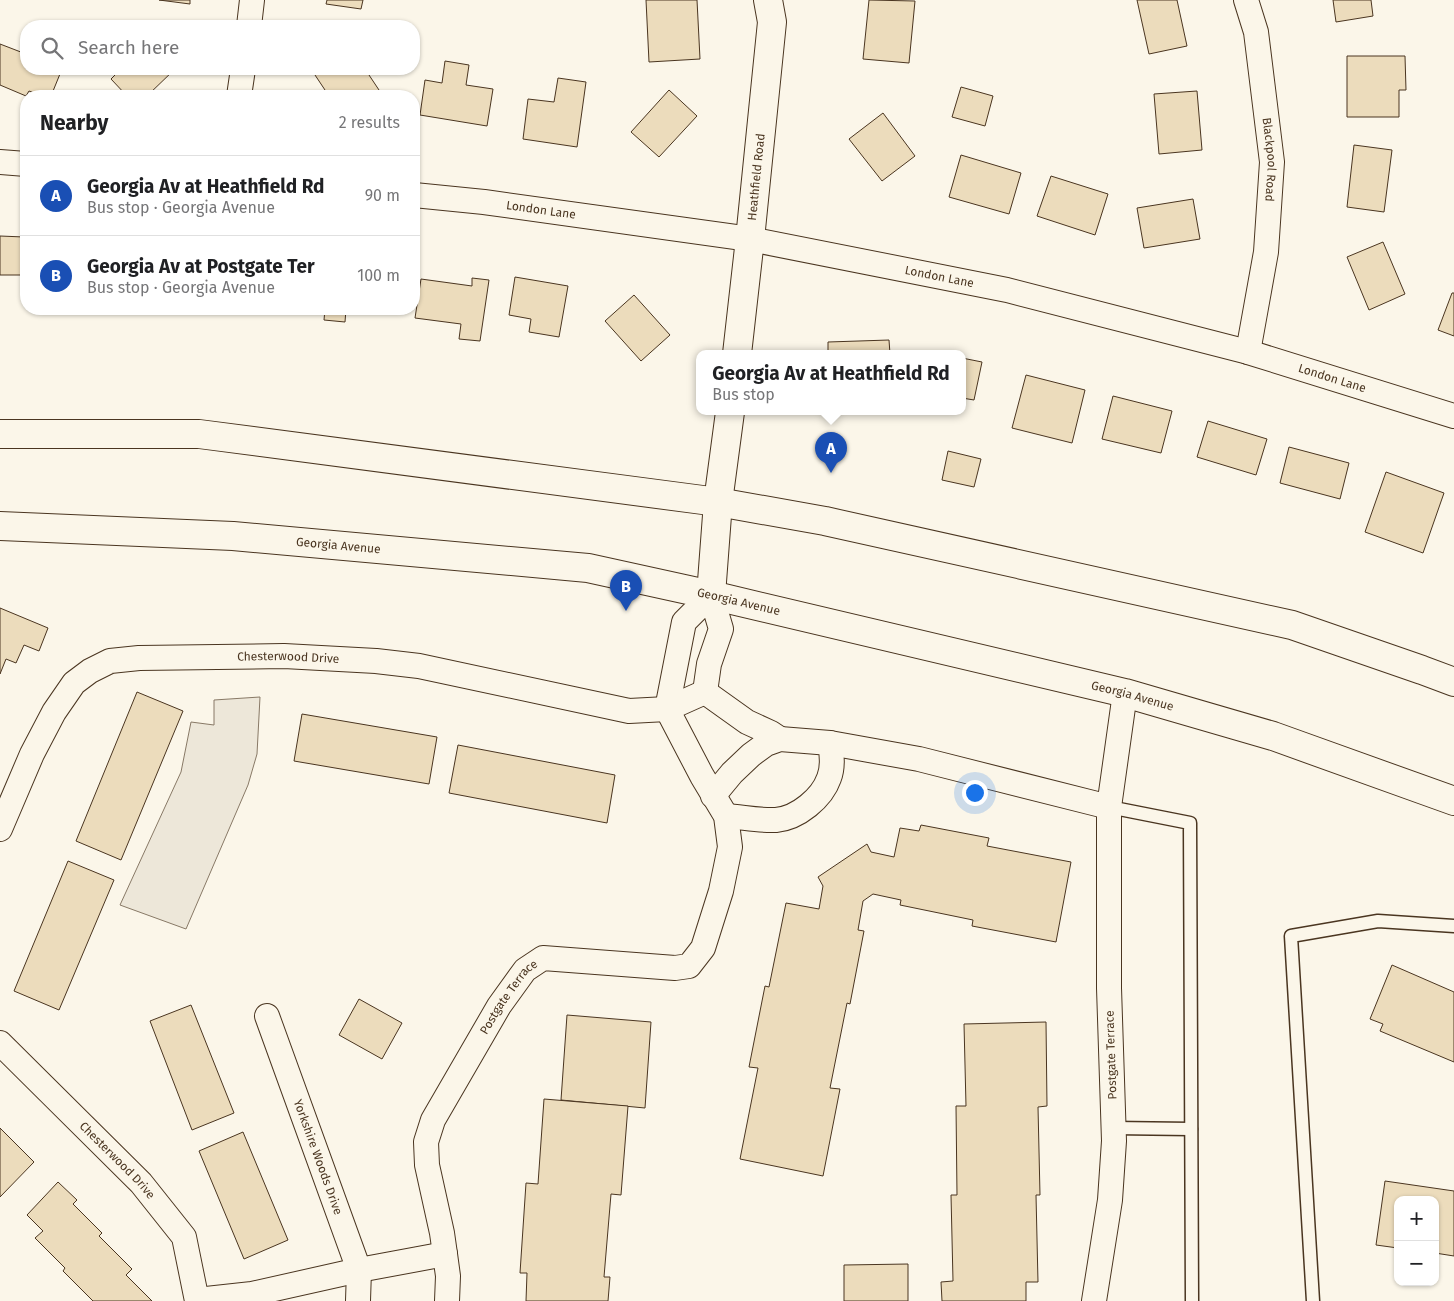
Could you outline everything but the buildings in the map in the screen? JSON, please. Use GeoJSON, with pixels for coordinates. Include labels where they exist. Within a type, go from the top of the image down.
{"type":"FeatureCollection","features":[{"type":"Feature","properties":{"kind":"main road","name":"Heathfield Road"},"geometry":{"type":"LineString","coordinates":[[737,350],[772,22],[768,0]]}},
{"type":"Feature","properties":{"kind":"main road"},"geometry":{"type":"LineString","coordinates":[[711,595],[718,502],[730,415]]}},
{"type":"Feature","properties":{"kind":"main road"},"geometry":{"type":"LineString","coordinates":[[0,434],[199,434],[718,502],[825,521],[1292,625],[1454,682]]}},
{"type":"Feature","properties":{"kind":"main road","name":"Georgia Avenue"},"geometry":{"type":"LineString","coordinates":[[0,526],[233,536],[588,568],[711,595],[1125,693],[1274,736],[1454,801]]}},
{"type":"Feature","properties":{"kind":"street"},"geometry":{"type":"LineString","coordinates":[[250,20],[252,0]]}},
{"type":"Feature","properties":{"kind":"street","name":"Blackpool Road"},"geometry":{"type":"LineString","coordinates":[[1246,0],[1256,32],[1272,162],[1266,252],[1248,352]]}},
{"type":"Feature","properties":{"kind":"street"},"geometry":{"type":"LineString","coordinates":[[240,90],[242,75]]}},
{"type":"Feature","properties":{"kind":"street"},"geometry":{"type":"LineString","coordinates":[[0,162],[20,164]]}},
{"type":"Feature","properties":{"kind":"street","name":"London Lane"},"geometry":{"type":"LineString","coordinates":[[420,196],[484,202],[750,239],[1007,290],[1248,352],[1454,416]]}},
{"type":"Feature","properties":{"kind":"street"},"geometry":{"type":"LineString","coordinates":[[667,709],[684,622],[711,595],[721,629],[709,664],[705,692]]}},
{"type":"Feature","properties":{"kind":"street","name":"Chesterwood Drive"},"geometry":{"type":"LineString","coordinates":[[0,829],[32,754],[54,712],[74,684],[90,671],[110,661],[139,658],[284,656],[376,661],[419,666],[628,711],[667,709]]}},
{"type":"Feature","properties":{"kind":"street"},"geometry":{"type":"LineString","coordinates":[[667,709],[705,692]]}},
{"type":"Feature","properties":{"kind":"street"},"geometry":{"type":"LineString","coordinates":[[705,692],[747,722],[780,739]]}},
{"type":"Feature","properties":{"kind":"street","name":"Postgate Terrace"},"geometry":{"type":"LineString","coordinates":[[1094,1301],[1110,1200],[1113,1128],[1109,988],[1109,807],[1125,693]]}},
{"type":"Feature","properties":{"kind":"street","name":"Postgate Terrace"},"geometry":{"type":"LineString","coordinates":[[447,1301],[448,1276],[442,1233],[427,1165],[426,1142],[433,1120],[499,1006],[525,970],[543,958],[675,968],[690,966],[703,948],[721,891],[730,847],[726,816],[667,709]]}},
{"type":"Feature","properties":{"kind":"street"},"geometry":{"type":"LineString","coordinates":[[714,796],[732,773],[751,755],[766,744],[780,739],[830,743],[919,759],[1109,807]]}},
{"type":"Feature","properties":{"kind":"street"},"geometry":{"type":"LineString","coordinates":[[726,816],[778,820],[796,814],[819,796],[830,777],[832,754],[830,743]]}},
{"type":"Feature","properties":{"kind":"street","name":"Yorkshire Woods Drive"},"geometry":{"type":"LineString","coordinates":[[267,1016],[359,1270],[358,1301]]}},
{"type":"Feature","properties":{"kind":"street","name":"Chesterwood Drive"},"geometry":{"type":"LineString","coordinates":[[0,1043],[141,1183],[184,1237],[197,1300]]}},
{"type":"Feature","properties":{"kind":"street"},"geometry":{"type":"LineString","coordinates":[[197,1300],[252,1294],[359,1270],[445,1254]]}},
{"type":"Feature","properties":{"kind":"lane"},"geometry":{"type":"LineString","coordinates":[[1109,807],[1190,824],[1192,1301]]}},
{"type":"Feature","properties":{"kind":"lane"},"geometry":{"type":"LineString","coordinates":[[1313,1301],[1291,936],[1378,922],[1454,926]]}},
{"type":"Feature","properties":{"kind":"lane"},"geometry":{"type":"LineString","coordinates":[[1113,1128],[1191,1129]]}},
{"type":"Feature","properties":{"kind":"shaded area"},"geometry":{"type":"Polygon","coordinates":[[[260,697],[257,754],[248,785],[186,929],[120,905],[181,772],[191,722],[214,725],[214,700],[260,697]]]}},
{"type":"Feature","properties":{"kind":"place","name":"Georgia Av at Heathfield Rd"},"geometry":{"type":"Point","coordinates":[831,473]}},
{"type":"Feature","properties":{"kind":"place","name":"Georgia Av at Postgate Ter"},"geometry":{"type":"Point","coordinates":[626,611]}}]}
